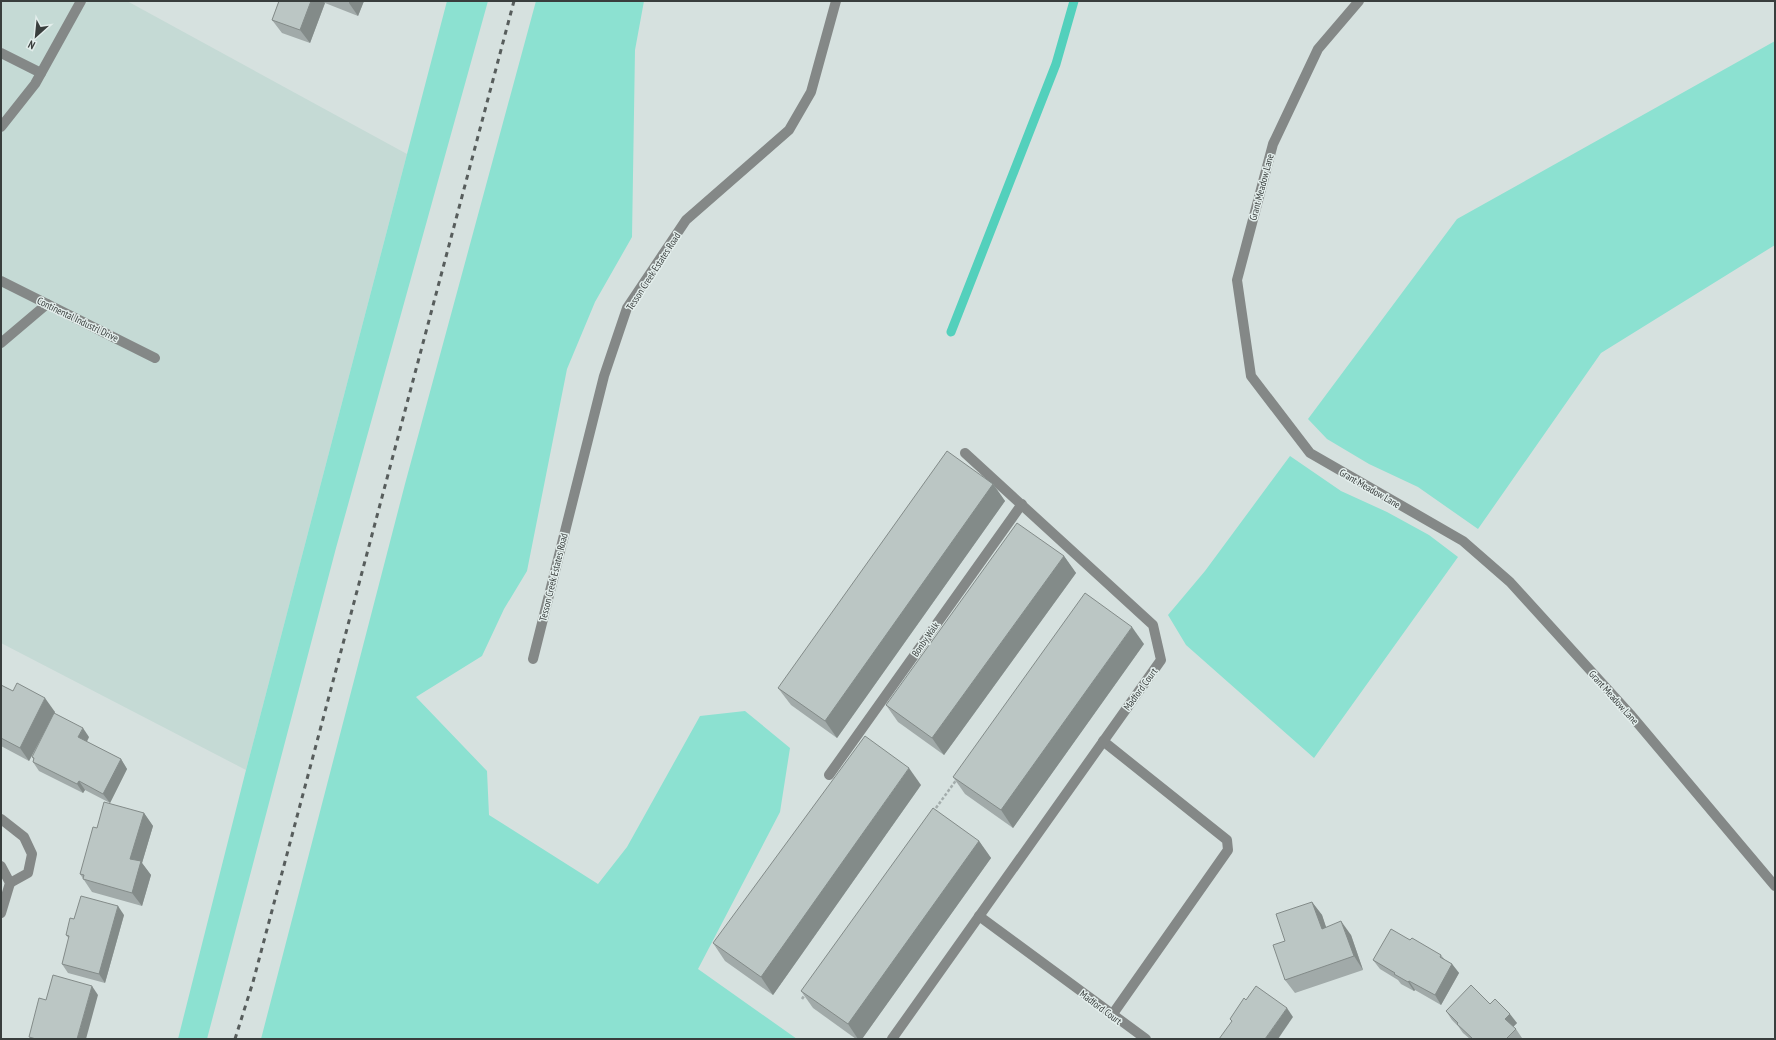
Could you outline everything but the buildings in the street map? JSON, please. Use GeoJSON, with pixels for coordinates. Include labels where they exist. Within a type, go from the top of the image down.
{"type":"FeatureCollection","features":[{"type":"Feature","properties":{"kind":"street"},"geometry":{"type":"LineString","coordinates":[[1,127],[35,84],[81,1]]}},
{"type":"Feature","properties":{"kind":"street","name":"Tesson Creek Estates Road"},"geometry":{"type":"LineString","coordinates":[[533,659],[604,376],[627,308],[686,220],[789,130],[811,92],[836,1]]}},
{"type":"Feature","properties":{"kind":"street","name":"Grant Meadow Lane"},"geometry":{"type":"LineString","coordinates":[[1359,1],[1318,49],[1273,144],[1237,280],[1251,376],[1310,453],[1463,541],[1510,582],[1630,714],[1775,886]]}},
{"type":"Feature","properties":{"kind":"street"},"geometry":{"type":"LineString","coordinates":[[1,53],[41,73]]}},
{"type":"Feature","properties":{"kind":"street","name":"Continental Industrl Drive"},"geometry":{"type":"LineString","coordinates":[[1,281],[155,358]]}},
{"type":"Feature","properties":{"kind":"street"},"geometry":{"type":"LineString","coordinates":[[1,344],[47,304]]}},
{"type":"Feature","properties":{"kind":"street","name":"Madford Court"},"geometry":{"type":"LineString","coordinates":[[892,1039],[1161,660],[1153,625],[965,453]]}},
{"type":"Feature","properties":{"kind":"street","name":"Bonby Walk"},"geometry":{"type":"LineString","coordinates":[[829,775],[1022,504]]}},
{"type":"Feature","properties":{"kind":"street"},"geometry":{"type":"LineString","coordinates":[[1103,742],[1227,840],[1228,850],[1112,1015]]}},
{"type":"Feature","properties":{"kind":"street"},"geometry":{"type":"LineString","coordinates":[[1,819],[24,837],[32,854],[28,873],[10,883],[1,913]]}},
{"type":"Feature","properties":{"kind":"street"},"geometry":{"type":"LineString","coordinates":[[1,866],[10,883]]}},
{"type":"Feature","properties":{"kind":"street","name":"Madford Court"},"geometry":{"type":"LineString","coordinates":[[979,916],[1146,1039]]}},
{"type":"Feature","properties":{"kind":"path"},"geometry":{"type":"LineString","coordinates":[[930,817],[957,778]]}},
{"type":"Feature","properties":{"kind":"path"},"geometry":{"type":"LineString","coordinates":[[802,999],[806,992]]}},
{"type":"Feature","properties":{"kind":"shaded area"},"geometry":{"type":"Polygon","coordinates":[[[1,1],[127,1],[407,154],[246,770],[1,643],[1,1]]]}},
{"type":"Feature","properties":{"kind":"green space"},"geometry":{"type":"Polygon","coordinates":[[[447,1],[488,1],[336,548],[207,1039],[178,1039],[246,770],[447,1]]]}},
{"type":"Feature","properties":{"kind":"green space"},"geometry":{"type":"Polygon","coordinates":[[[536,1],[644,1],[635,50],[632,237],[595,302],[567,369],[527,571],[504,609],[482,656],[416,697],[487,771],[489,815],[598,884],[627,847],[700,716],[745,711],[790,748],[780,812],[698,969],[797,1039],[261,1039],[405,484],[536,1]]]}},
{"type":"Feature","properties":{"kind":"green space"},"geometry":{"type":"Polygon","coordinates":[[[1775,41],[1775,245],[1601,353],[1478,529],[1418,487],[1369,464],[1327,439],[1308,419],[1457,219],[1775,41]]]}},
{"type":"Feature","properties":{"kind":"green space"},"geometry":{"type":"Polygon","coordinates":[[[1290,456],[1341,491],[1387,512],[1429,535],[1458,557],[1314,758],[1186,645],[1168,615],[1205,571],[1290,456]]]}},
{"type":"Feature","properties":{"kind":"waterway"},"geometry":{"type":"LineString","coordinates":[[951,332],[1056,64],[1074,1]]}},
{"type":"Feature","properties":{"kind":"railway"},"geometry":{"type":"LineString","coordinates":[[235,1039],[253,982],[514,1]]}}]}
